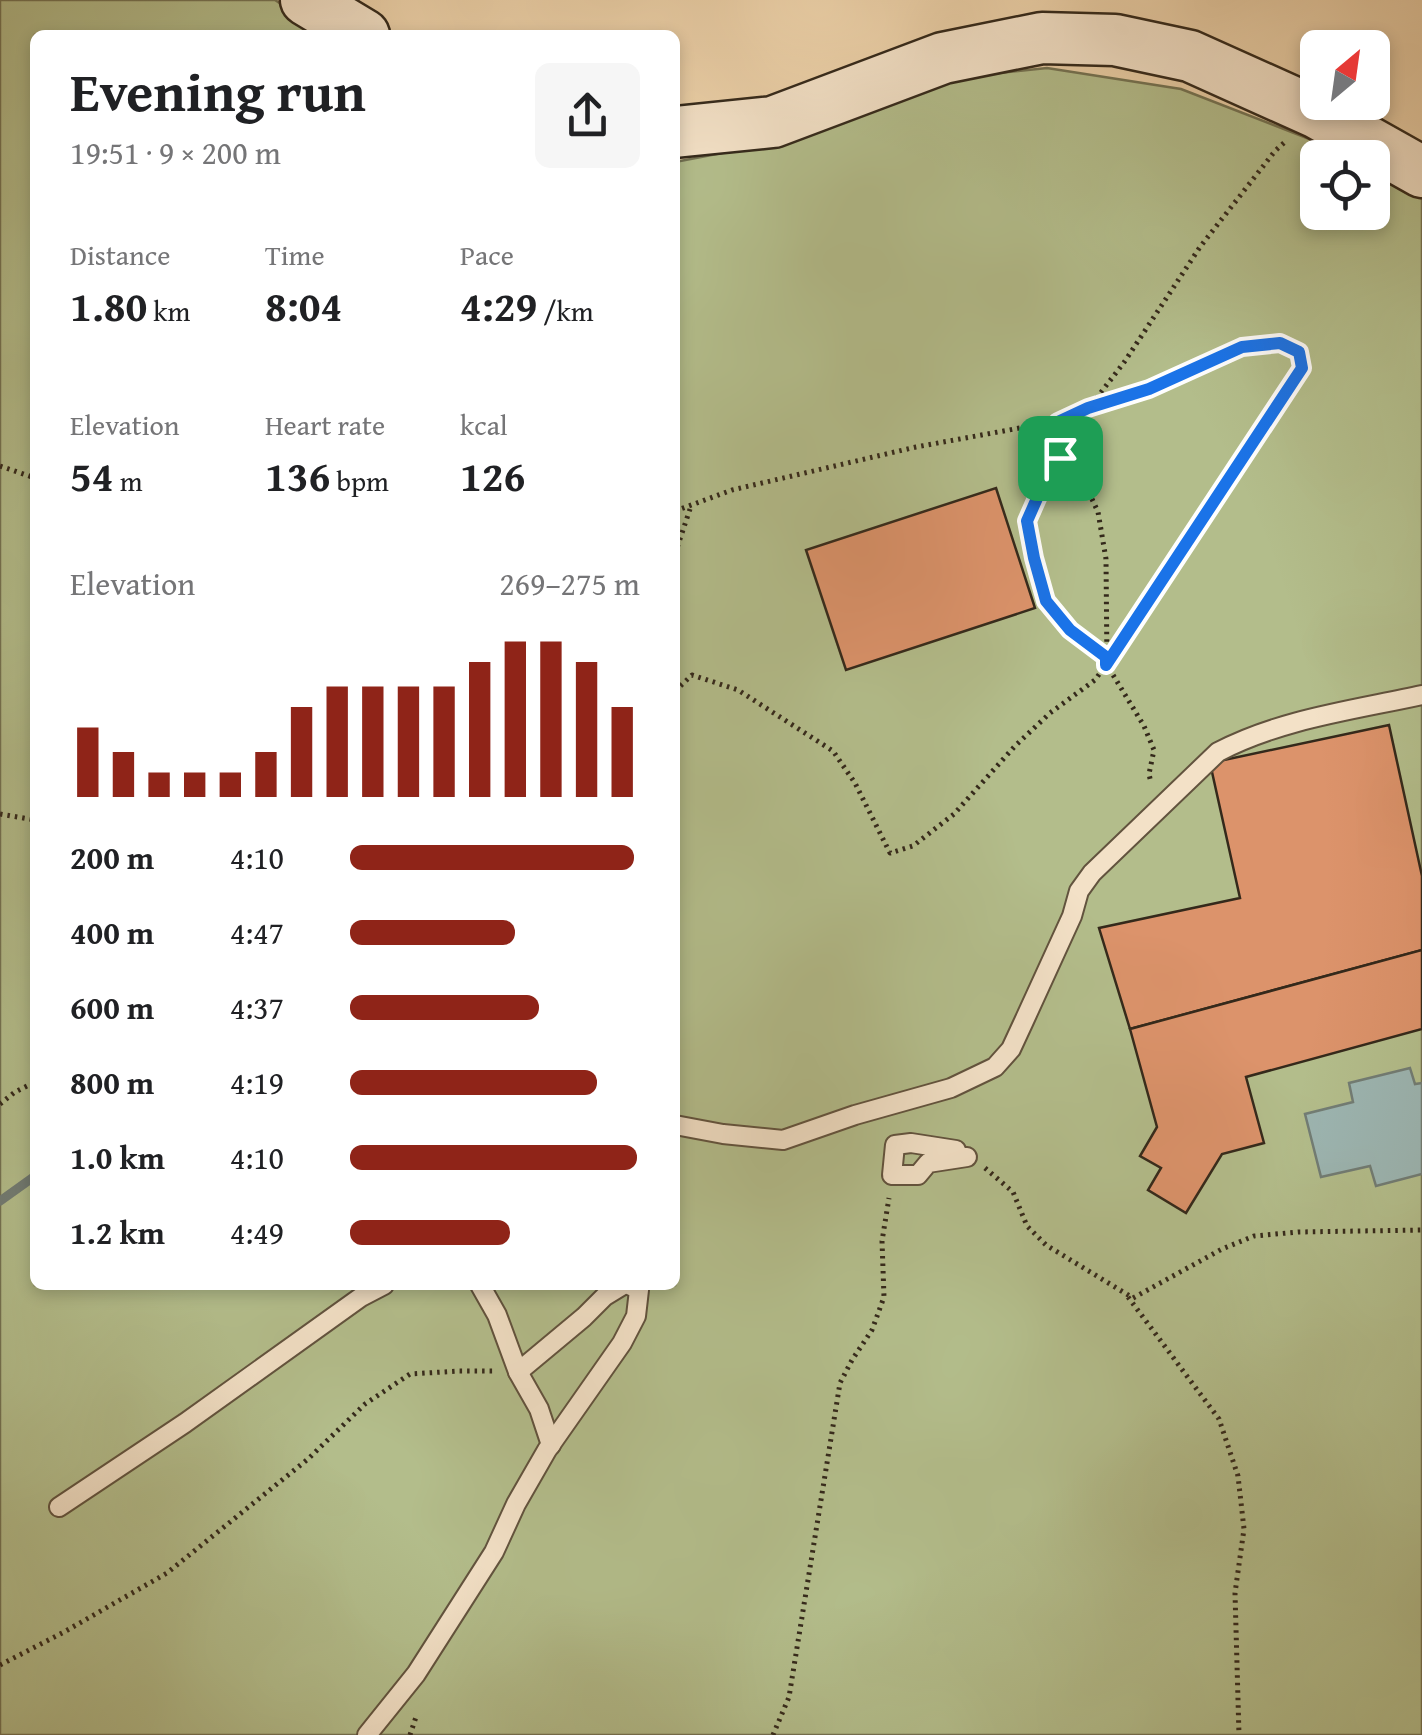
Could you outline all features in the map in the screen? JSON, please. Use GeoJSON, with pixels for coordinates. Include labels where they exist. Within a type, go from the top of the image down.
{"type":"FeatureCollection","features":[{"type":"Feature","properties":{"kind":"street"},"geometry":{"type":"LineString","coordinates":[[306,0],[356,30]]}},
{"type":"Feature","properties":{"kind":"street"},"geometry":{"type":"LineString","coordinates":[[680,131],[773,122],[944,58],[1042,38],[1115,40],[1190,56],[1300,104]]}},
{"type":"Feature","properties":{"kind":"street"},"geometry":{"type":"LineString","coordinates":[[1332,120],[1422,172]]}},
{"type":"Feature","properties":{"kind":"lane"},"geometry":{"type":"LineString","coordinates":[[680,1126],[783,1140],[856,1114],[951,1088],[995,1067],[1024,1022],[1072,916],[1078,891],[1092,872],[1218,752],[1236,742],[1298,722],[1422,695]]}},
{"type":"Feature","properties":{"kind":"lane"},"geometry":{"type":"LineString","coordinates":[[911,1142],[962,1153],[928,1164],[918,1176],[892,1176],[894,1145],[911,1142]]}},
{"type":"Feature","properties":{"kind":"lane"},"geometry":{"type":"LineString","coordinates":[[59,1507],[374,1290]]}},
{"type":"Feature","properties":{"kind":"lane"},"geometry":{"type":"LineString","coordinates":[[483,1290],[497,1314],[518,1372],[539,1409],[551,1445]]}},
{"type":"Feature","properties":{"kind":"lane"},"geometry":{"type":"LineString","coordinates":[[518,1372],[616,1290]]}},
{"type":"Feature","properties":{"kind":"lane"},"geometry":{"type":"LineString","coordinates":[[367,1735],[416,1674],[458,1611],[551,1445],[622,1343],[636,1316],[639,1290]]}},
{"type":"Feature","properties":{"kind":"path"},"geometry":{"type":"LineString","coordinates":[[1106,661],[1106,559],[1098,512],[1073,458],[1088,408],[1125,361],[1200,247],[1275,152],[1309,120]]}},
{"type":"Feature","properties":{"kind":"path"},"geometry":{"type":"LineString","coordinates":[[680,509],[732,490],[916,447],[1058,422],[1149,389],[1242,347],[1280,343],[1299,352],[1302,368],[1096,680],[1050,713],[954,814],[912,846],[890,853],[855,783],[833,751],[738,690],[692,675],[680,686]]}},
{"type":"Feature","properties":{"kind":"path"},"geometry":{"type":"LineString","coordinates":[[1058,422],[1060,458],[1027,521],[1034,558],[1046,601],[1070,630],[1106,661],[1144,726],[1154,750],[1149,774],[1157,810]]}},
{"type":"Feature","properties":{"kind":"path"},"geometry":{"type":"LineString","coordinates":[[0,466],[30,476]]}},
{"type":"Feature","properties":{"kind":"path"},"geometry":{"type":"LineString","coordinates":[[680,539],[691,506]]}},
{"type":"Feature","properties":{"kind":"path"},"geometry":{"type":"LineString","coordinates":[[0,814],[30,819]]}},
{"type":"Feature","properties":{"kind":"path"},"geometry":{"type":"LineString","coordinates":[[0,1104],[30,1084]]}},
{"type":"Feature","properties":{"kind":"path"},"geometry":{"type":"LineString","coordinates":[[962,1153],[1013,1192],[1027,1226],[1046,1246],[1133,1298],[1222,1249],[1254,1236],[1422,1230]]}},
{"type":"Feature","properties":{"kind":"path"},"geometry":{"type":"LineString","coordinates":[[773,1735],[789,1697],[840,1383],[872,1330],[884,1297],[882,1242],[892,1176]]}},
{"type":"Feature","properties":{"kind":"path"},"geometry":{"type":"LineString","coordinates":[[1125,1292],[1219,1419],[1238,1476],[1244,1528],[1235,1592],[1239,1735]]}},
{"type":"Feature","properties":{"kind":"path"},"geometry":{"type":"LineString","coordinates":[[0,1665],[167,1572],[308,1459],[364,1404],[410,1374],[518,1372]]}},
{"type":"Feature","properties":{"kind":"green space"},"geometry":{"type":"Polygon","coordinates":[[[0,0],[275,0],[320,30],[30,30],[30,1290],[680,1290],[680,161],[779,142],[961,77],[1047,68],[1181,89],[1312,140],[1300,140],[1300,230],[1390,230],[1390,180],[1422,196],[1422,1735],[0,1735],[0,0]]]}},
{"type":"Feature","properties":{"kind":"water"},"geometry":{"type":"Polygon","coordinates":[[[1410,1068],[1415,1084],[1422,1083],[1422,1174],[1376,1186],[1370,1166],[1321,1177],[1305,1114],[1353,1102],[1349,1083],[1410,1068]]]}},
{"type":"Feature","properties":{"kind":"building"},"geometry":{"type":"Polygon","coordinates":[[[996,488],[1035,608],[846,670],[806,550],[996,488]]]}},
{"type":"Feature","properties":{"kind":"building"},"geometry":{"type":"Polygon","coordinates":[[[1389,725],[1422,876],[1422,950],[1130,1029],[1099,928],[1240,898],[1210,763],[1389,725]]]}},
{"type":"Feature","properties":{"kind":"building"},"geometry":{"type":"Polygon","coordinates":[[[1422,950],[1422,1029],[1246,1077],[1264,1143],[1222,1154],[1186,1213],[1148,1190],[1161,1168],[1140,1156],[1157,1127],[1130,1029],[1422,950]]]}},
{"type":"Feature","properties":{"kind":"waterway"},"geometry":{"type":"LineString","coordinates":[[0,1201],[30,1180]]}},
{"type":"Feature","properties":{"kind":"route"},"geometry":{"type":"LineString","coordinates":[[1280,343],[1299,352],[1302,368],[1106,665],[1106,657],[1070,630],[1046,601],[1034,558],[1027,521],[1060,458],[1058,422],[1088,408],[1149,389],[1242,347],[1280,343]]}}]}
